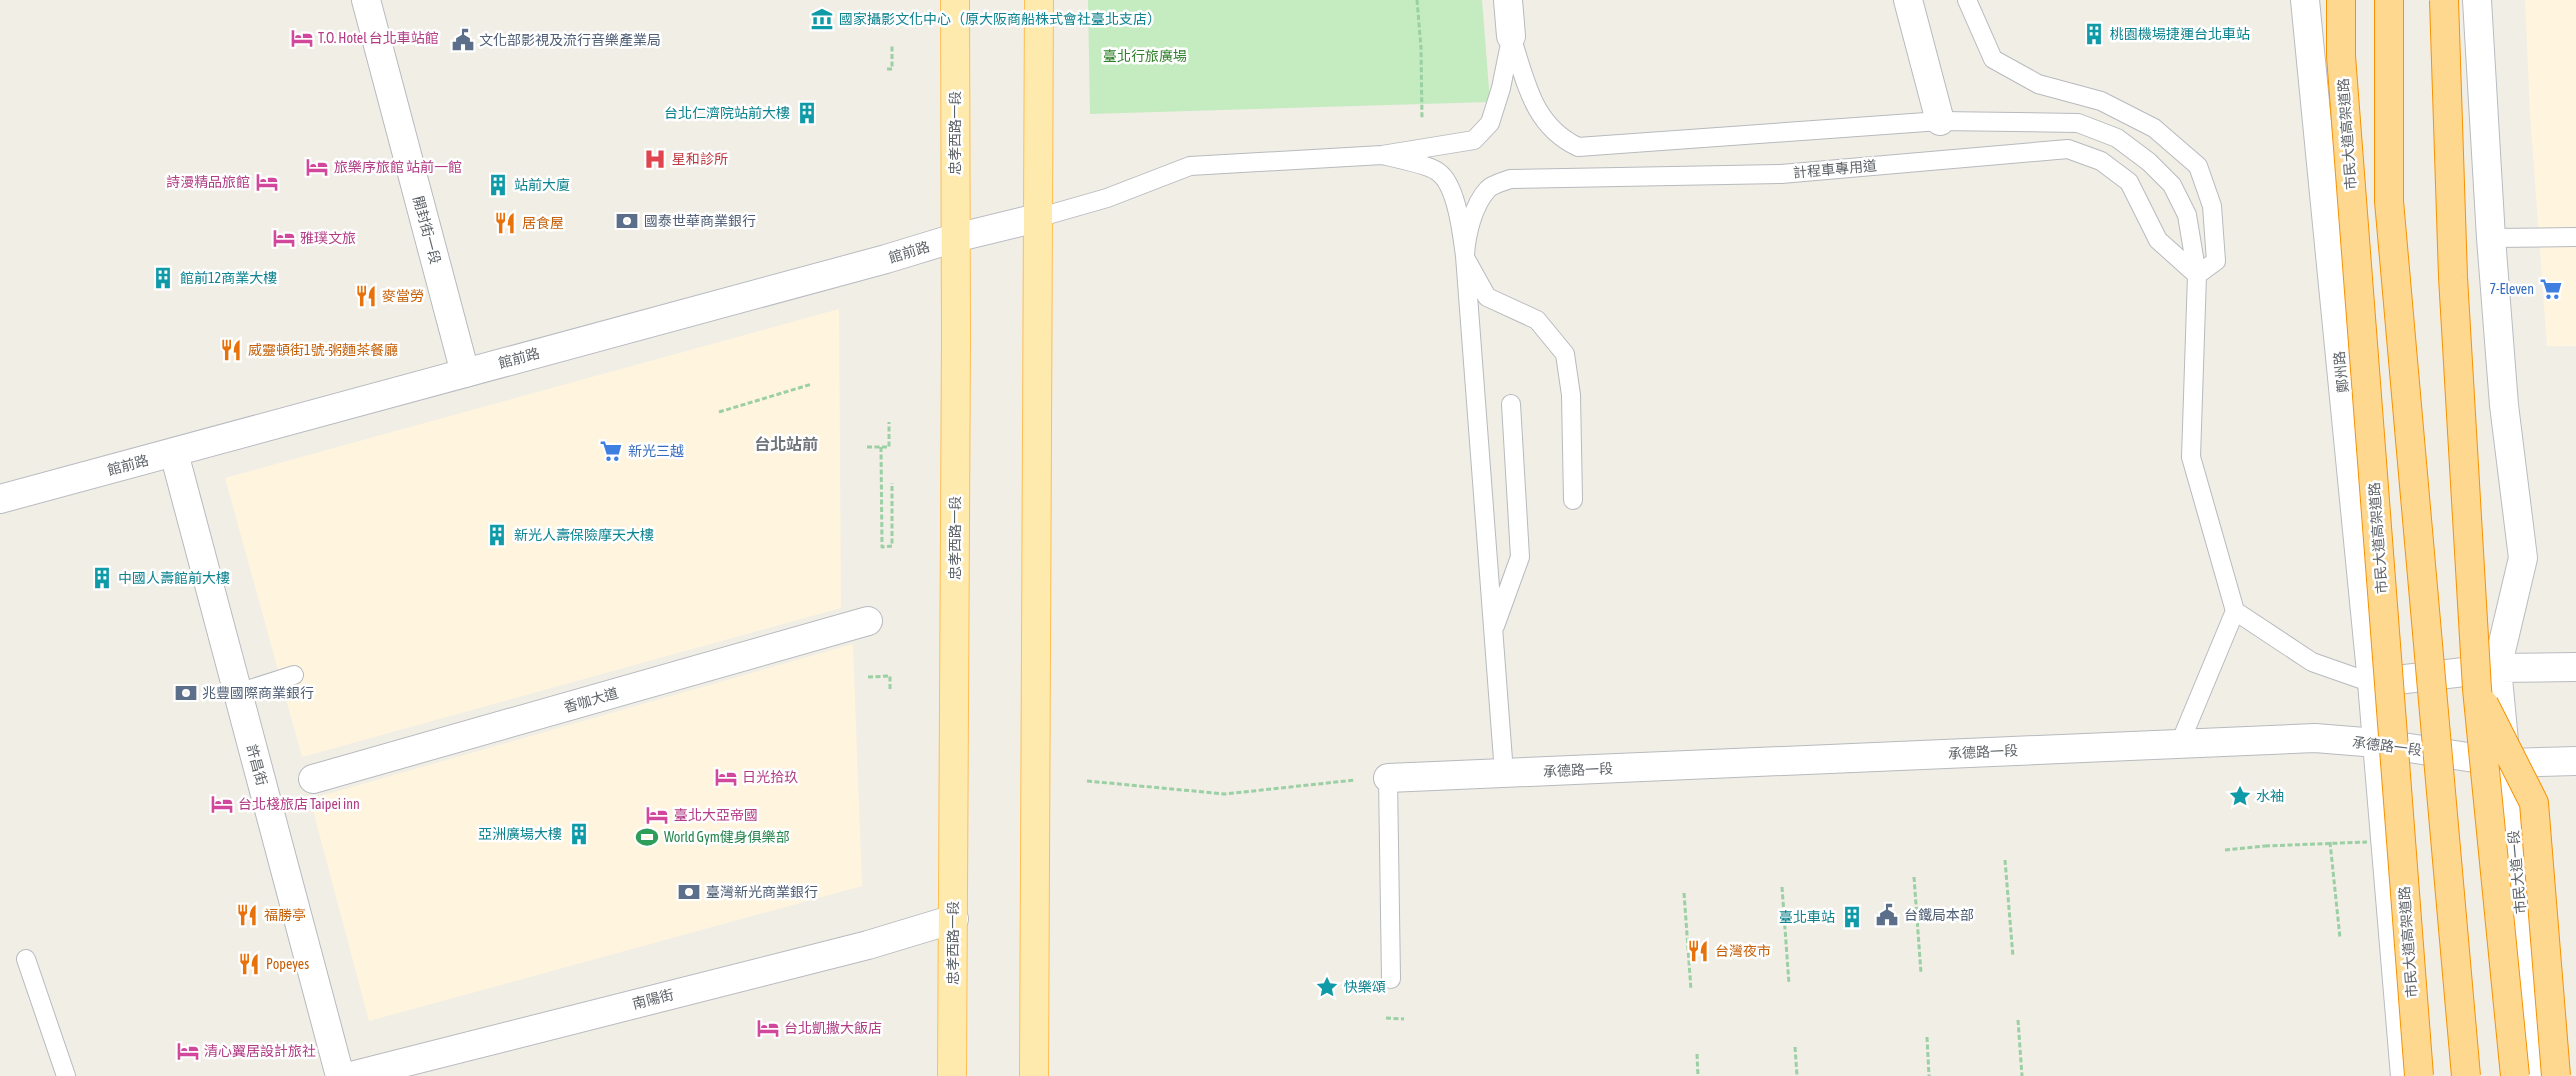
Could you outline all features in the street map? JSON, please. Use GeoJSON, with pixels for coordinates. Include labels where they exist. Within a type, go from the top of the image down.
{"type":"FeatureCollection","features":[{"type":"Feature","properties":{"kind":"highway","name":"市民大道高架道路"},"geometry":{"type":"LineString","coordinates":[[2341,0],[2342,56],[2419,1076]]}},
{"type":"Feature","properties":{"kind":"highway"},"geometry":{"type":"LineString","coordinates":[[2389,0],[2389,201],[2466,1076]]}},
{"type":"Feature","properties":{"kind":"highway"},"geometry":{"type":"LineString","coordinates":[[2444,0],[2452,277],[2477,689],[2515,1076]]}},
{"type":"Feature","properties":{"kind":"highway"},"geometry":{"type":"LineString","coordinates":[[2477,689],[2534,803],[2556,1076]]}},
{"type":"Feature","properties":{"kind":"main road","name":"忠孝西路一段"},"geometry":{"type":"LineString","coordinates":[[952,1076],[954,919],[955,0]]}},
{"type":"Feature","properties":{"kind":"main road"},"geometry":{"type":"LineString","coordinates":[[1034,1076],[1039,0]]}},
{"type":"Feature","properties":{"kind":"street","name":"開封街一段"},"geometry":{"type":"LineString","coordinates":[[366,0],[465,373]]}},
{"type":"Feature","properties":{"kind":"street"},"geometry":{"type":"LineString","coordinates":[[1508,0],[1511,36]]}},
{"type":"Feature","properties":{"kind":"street"},"geometry":{"type":"LineString","coordinates":[[1908,0],[1940,121]]}},
{"type":"Feature","properties":{"kind":"street","name":"鄭州路"},"geometry":{"type":"LineString","coordinates":[[2305,0],[2377,743]]}},
{"type":"Feature","properties":{"kind":"street"},"geometry":{"type":"LineString","coordinates":[[2477,0],[2491,238],[2504,405],[2523,558],[2497,668]]}},
{"type":"Feature","properties":{"kind":"street","name":"館前路"},"geometry":{"type":"LineString","coordinates":[[0,499],[886,259],[955,238],[1038,218]]}},
{"type":"Feature","properties":{"kind":"street","name":"許昌街"},"geometry":{"type":"LineString","coordinates":[[174,453],[340,1076]]}},
{"type":"Feature","properties":{"kind":"street","name":"香咖大道"},"geometry":{"type":"LineString","coordinates":[[313,779],[868,621]]}},
{"type":"Feature","properties":{"kind":"street"},"geometry":{"type":"LineString","coordinates":[[2372,683],[2497,668],[2576,667]]}},
{"type":"Feature","properties":{"kind":"street","name":"市民大道一段"},"geometry":{"type":"LineString","coordinates":[[2497,668],[2536,1076]]}},
{"type":"Feature","properties":{"kind":"street","name":"承德路一段"},"geometry":{"type":"LineString","coordinates":[[1388,778],[2315,738],[2377,743],[2507,763],[2576,761]]}},
{"type":"Feature","properties":{"kind":"street"},"geometry":{"type":"LineString","coordinates":[[2377,743],[2405,1076]]}},
{"type":"Feature","properties":{"kind":"street","name":"南陽街"},"geometry":{"type":"LineString","coordinates":[[351,1076],[868,945],[954,919]]}},
{"type":"Feature","properties":{"kind":"lane"},"geometry":{"type":"LineString","coordinates":[[1967,0],[1993,59],[2038,84],[2101,101],[2154,128],[2198,166],[2212,206],[2216,261],[2196,275]]}},
{"type":"Feature","properties":{"kind":"lane"},"geometry":{"type":"LineString","coordinates":[[1038,218],[1108,198],[1190,166],[1382,155],[1474,140],[1490,123],[1501,88],[1511,36]]}},
{"type":"Feature","properties":{"kind":"lane"},"geometry":{"type":"LineString","coordinates":[[1511,36],[1531,98],[1543,121],[1562,139],[1578,147],[1940,121],[2078,124],[2117,138],[2150,162],[2172,185],[2187,215],[2196,275],[2191,457],[2235,611],[2180,743]]}},
{"type":"Feature","properties":{"kind":"lane","name":"計程車專用道"},"geometry":{"type":"LineString","coordinates":[[1465,256],[1466,242],[1477,207],[1489,188],[1510,179],[1781,174],[2068,149],[2101,161],[2129,182],[2158,240],[2196,275]]}},
{"type":"Feature","properties":{"kind":"lane"},"geometry":{"type":"LineString","coordinates":[[1382,155],[1438,172],[1449,186],[1460,224],[1465,256],[1504,773]]}},
{"type":"Feature","properties":{"kind":"lane"},"geometry":{"type":"LineString","coordinates":[[2491,238],[2576,237]]}},
{"type":"Feature","properties":{"kind":"lane"},"geometry":{"type":"LineString","coordinates":[[1465,256],[1487,297],[1536,320],[1565,354],[1571,395],[1573,500]]}},
{"type":"Feature","properties":{"kind":"lane"},"geometry":{"type":"LineString","coordinates":[[1492,632],[1520,557],[1511,404]]}},
{"type":"Feature","properties":{"kind":"lane"},"geometry":{"type":"LineString","coordinates":[[2235,611],[2312,662],[2372,683]]}},
{"type":"Feature","properties":{"kind":"lane"},"geometry":{"type":"LineString","coordinates":[[238,693],[294,675]]}},
{"type":"Feature","properties":{"kind":"lane"},"geometry":{"type":"LineString","coordinates":[[1388,778],[1391,979]]}},
{"type":"Feature","properties":{"kind":"lane"},"geometry":{"type":"LineString","coordinates":[[26,960],[66,1076]]}},
{"type":"Feature","properties":{"kind":"path"},"geometry":{"type":"LineString","coordinates":[[1417,0],[1421,48],[1422,124]]}},
{"type":"Feature","properties":{"kind":"path"},"geometry":{"type":"LineString","coordinates":[[887,69],[892,69],[892,44]]}},
{"type":"Feature","properties":{"kind":"path"},"geometry":{"type":"LineString","coordinates":[[719,412],[812,384]]}},
{"type":"Feature","properties":{"kind":"path"},"geometry":{"type":"LineString","coordinates":[[867,447],[889,447],[889,422]]}},
{"type":"Feature","properties":{"kind":"path"},"geometry":{"type":"LineString","coordinates":[[881,447],[882,547],[892,546],[892,483]]}},
{"type":"Feature","properties":{"kind":"path"},"geometry":{"type":"LineString","coordinates":[[868,677],[890,676],[890,691]]}},
{"type":"Feature","properties":{"kind":"path"},"geometry":{"type":"LineString","coordinates":[[1086,781],[1225,794],[1388,778]]}},
{"type":"Feature","properties":{"kind":"path"},"geometry":{"type":"LineString","coordinates":[[2330,842],[2340,938]]}},
{"type":"Feature","properties":{"kind":"path"},"geometry":{"type":"LineString","coordinates":[[2225,850],[2266,846]]}},
{"type":"Feature","properties":{"kind":"path"},"geometry":{"type":"LineString","coordinates":[[2005,860],[2012,956]]}},
{"type":"Feature","properties":{"kind":"path"},"geometry":{"type":"LineString","coordinates":[[1914,877],[1921,973]]}},
{"type":"Feature","properties":{"kind":"path"},"geometry":{"type":"LineString","coordinates":[[1782,888],[1790,984]]}},
{"type":"Feature","properties":{"kind":"path"},"geometry":{"type":"LineString","coordinates":[[1684,894],[1691,990]]}},
{"type":"Feature","properties":{"kind":"path"},"geometry":{"type":"LineString","coordinates":[[1386,1018],[1404,1019]]}},
{"type":"Feature","properties":{"kind":"path"},"geometry":{"type":"LineString","coordinates":[[2018,1020],[2022,1076]]}},
{"type":"Feature","properties":{"kind":"path"},"geometry":{"type":"LineString","coordinates":[[1927,1037],[1929,1076]]}},
{"type":"Feature","properties":{"kind":"path"},"geometry":{"type":"LineString","coordinates":[[1795,1047],[1797,1076]]}},
{"type":"Feature","properties":{"kind":"path"},"geometry":{"type":"LineString","coordinates":[[1697,1054],[1698,1076]]}},
{"type":"Feature","properties":{"kind":"shaded area"},"geometry":{"type":"Polygon","coordinates":[[[2525,0],[2576,0],[2576,346],[2547,346],[2530,114],[2525,0]]]}},
{"type":"Feature","properties":{"kind":"shaded area","name":"新光人壽保險摩天大樓"},"geometry":{"type":"Polygon","coordinates":[[[839,309],[841,608],[302,757],[225,478],[839,309]]]}},
{"type":"Feature","properties":{"kind":"shaded area","name":"亞洲廣場大樓"},"geometry":{"type":"Polygon","coordinates":[[[853,644],[862,886],[369,1021],[310,799],[853,644]]]}},
{"type":"Feature","properties":{"kind":"green space","name":"臺北行旅廣場"},"geometry":{"type":"Polygon","coordinates":[[[1088,0],[1482,0],[1490,102],[1090,114],[1088,0]]]}},
{"type":"Feature","properties":{"kind":"place","name":"國家攝影文化中心（原大阪商船株式會社臺北支店）"},"geometry":{"type":"Point","coordinates":[822,19]}},
{"type":"Feature","properties":{"kind":"place","name":"桃園機場捷運台北車站"},"geometry":{"type":"Point","coordinates":[2094,34]}},
{"type":"Feature","properties":{"kind":"place","name":"T.O. Hotel 台北車站館"},"geometry":{"type":"Point","coordinates":[302,38]}},
{"type":"Feature","properties":{"kind":"place","name":"文化部影視及流行音樂產業局"},"geometry":{"type":"Point","coordinates":[463,40]}},
{"type":"Feature","properties":{"kind":"place","name":"台北仁濟院站前大樓"},"geometry":{"type":"Point","coordinates":[807,113]}},
{"type":"Feature","properties":{"kind":"place","name":"星和診所"},"geometry":{"type":"Point","coordinates":[655,159]}},
{"type":"Feature","properties":{"kind":"place","name":"旅樂序旅館 站前一館"},"geometry":{"type":"Point","coordinates":[317,167]}},
{"type":"Feature","properties":{"kind":"place","name":"詩漫精品旅館"},"geometry":{"type":"Point","coordinates":[267,182]}},
{"type":"Feature","properties":{"kind":"place","name":"站前大廈"},"geometry":{"type":"Point","coordinates":[498,185]}},
{"type":"Feature","properties":{"kind":"place","name":"國泰世華商業銀行"},"geometry":{"type":"Point","coordinates":[627,221]}},
{"type":"Feature","properties":{"kind":"place","name":"居食屋"},"geometry":{"type":"Point","coordinates":[505,223]}},
{"type":"Feature","properties":{"kind":"place","name":"雅璞文旅"},"geometry":{"type":"Point","coordinates":[284,238]}},
{"type":"Feature","properties":{"kind":"place","name":"館前12商業大樓"},"geometry":{"type":"Point","coordinates":[163,278]}},
{"type":"Feature","properties":{"kind":"place","name":"7-Eleven"},"geometry":{"type":"Point","coordinates":[2551,289]}},
{"type":"Feature","properties":{"kind":"place","name":"麥當勞"},"geometry":{"type":"Point","coordinates":[366,296]}},
{"type":"Feature","properties":{"kind":"place","name":"威靈頓街1號-粥麵茶餐廳"},"geometry":{"type":"Point","coordinates":[231,350]}},
{"type":"Feature","properties":{"kind":"place","name":"新光三越"},"geometry":{"type":"Point","coordinates":[611,451]}},
{"type":"Feature","properties":{"kind":"place","name":"新光人壽保險摩天大樓"},"geometry":{"type":"Point","coordinates":[497,535]}},
{"type":"Feature","properties":{"kind":"place","name":"中國人壽館前大樓"},"geometry":{"type":"Point","coordinates":[102,578]}},
{"type":"Feature","properties":{"kind":"place","name":"兆豐國際商業銀行"},"geometry":{"type":"Point","coordinates":[186,693]}},
{"type":"Feature","properties":{"kind":"place","name":"日光拾玖"},"geometry":{"type":"Point","coordinates":[726,777]}},
{"type":"Feature","properties":{"kind":"place","name":"水袖"},"geometry":{"type":"Point","coordinates":[2240,796]}},
{"type":"Feature","properties":{"kind":"place","name":"台北棧旅店 Taipei inn"},"geometry":{"type":"Point","coordinates":[222,804]}},
{"type":"Feature","properties":{"kind":"place","name":"臺北大亞帝國"},"geometry":{"type":"Point","coordinates":[657,815]}},
{"type":"Feature","properties":{"kind":"place","name":"亞洲廣場大樓"},"geometry":{"type":"Point","coordinates":[579,834]}},
{"type":"Feature","properties":{"kind":"place","name":"World Gym健身俱樂部"},"geometry":{"type":"Point","coordinates":[647,837]}},
{"type":"Feature","properties":{"kind":"place","name":"臺灣新光商業銀行"},"geometry":{"type":"Point","coordinates":[689,892]}},
{"type":"Feature","properties":{"kind":"place","name":"福勝亭"},"geometry":{"type":"Point","coordinates":[247,915]}},
{"type":"Feature","properties":{"kind":"place","name":"台鐵局本部"},"geometry":{"type":"Point","coordinates":[1887,915]}},
{"type":"Feature","properties":{"kind":"place","name":"臺北車站"},"geometry":{"type":"Point","coordinates":[1852,917]}},
{"type":"Feature","properties":{"kind":"place","name":"台灣夜市"},"geometry":{"type":"Point","coordinates":[1698,951]}},
{"type":"Feature","properties":{"kind":"place","name":"Popeyes"},"geometry":{"type":"Point","coordinates":[249,964]}},
{"type":"Feature","properties":{"kind":"place","name":"快樂頌"},"geometry":{"type":"Point","coordinates":[1327,987]}},
{"type":"Feature","properties":{"kind":"place","name":"台北凱撒大飯店"},"geometry":{"type":"Point","coordinates":[768,1028]}},
{"type":"Feature","properties":{"kind":"place","name":"清心翼居設計旅社"},"geometry":{"type":"Point","coordinates":[188,1051]}},
{"type":"Feature","properties":{"kind":"district","name":"台北站前"},"geometry":{"type":"Point","coordinates":[786,444]}}]}
